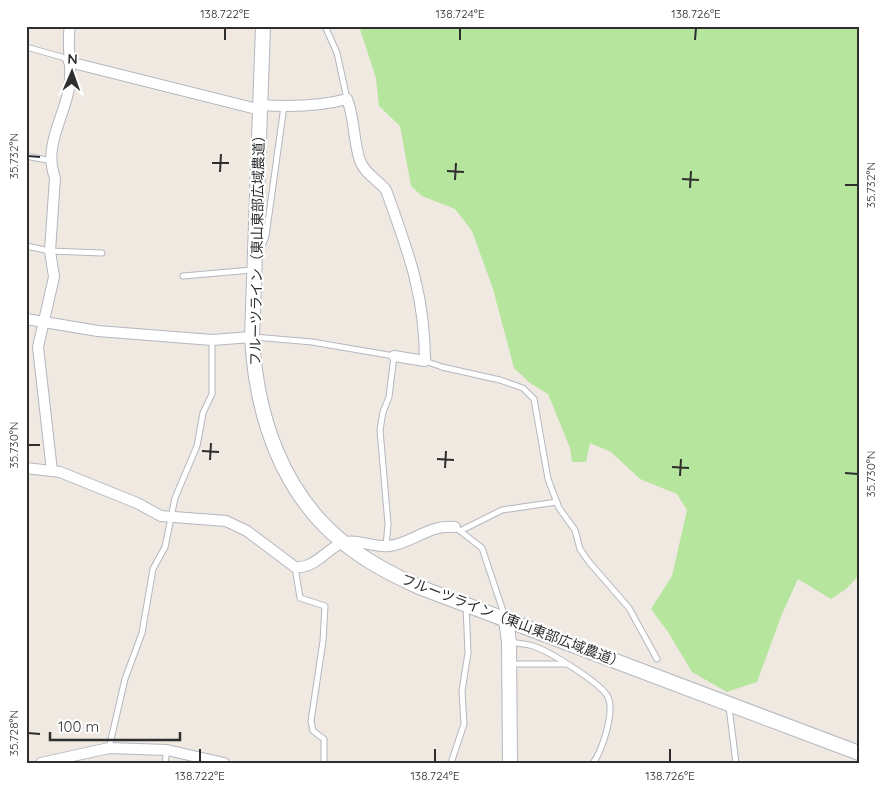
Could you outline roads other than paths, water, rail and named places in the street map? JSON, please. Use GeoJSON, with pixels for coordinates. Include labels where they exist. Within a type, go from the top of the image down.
{"type":"FeatureCollection","features":[{"type":"Feature","properties":{"kind":"street"},"geometry":{"type":"LineString","coordinates":[[52,471],[38,347],[54,278],[50,251],[55,178],[52,161],[53,140],[69,89],[67,43],[70,26]]}},
{"type":"Feature","properties":{"kind":"street","name":"フルーツライン（東山東部広域農道）"},"geometry":{"type":"LineString","coordinates":[[263,26],[256,270],[252,337],[257,391],[274,448],[283,467],[306,504],[343,543],[369,561],[401,579],[859,753]]}},
{"type":"Feature","properties":{"kind":"street"},"geometry":{"type":"LineString","coordinates":[[69,62],[261,107],[331,104],[346,99],[352,113],[361,162],[367,172],[380,182],[386,190],[414,266],[424,317],[425,360],[394,356]]}},
{"type":"Feature","properties":{"kind":"street"},"geometry":{"type":"LineString","coordinates":[[26,319],[42,324],[98,331],[212,340],[252,337]]}},
{"type":"Feature","properties":{"kind":"street"},"geometry":{"type":"LineString","coordinates":[[26,468],[52,471],[137,503],[161,516],[226,521],[247,531],[294,567],[308,566],[343,543],[386,546],[434,528],[443,526],[458,529]]}},
{"type":"Feature","properties":{"kind":"street"},"geometry":{"type":"LineString","coordinates":[[506,620],[509,642],[510,763]]}},
{"type":"Feature","properties":{"kind":"street"},"geometry":{"type":"LineString","coordinates":[[41,763],[108,748],[166,750],[224,763]]}},
{"type":"Feature","properties":{"kind":"lane"},"geometry":{"type":"LineString","coordinates":[[325,26],[337,53],[346,99]]}},
{"type":"Feature","properties":{"kind":"lane"},"geometry":{"type":"LineString","coordinates":[[26,47],[69,62]]}},
{"type":"Feature","properties":{"kind":"lane"},"geometry":{"type":"LineString","coordinates":[[256,254],[261,252],[266,236],[284,106]]}},
{"type":"Feature","properties":{"kind":"lane"},"geometry":{"type":"LineString","coordinates":[[26,156],[52,161]]}},
{"type":"Feature","properties":{"kind":"lane"},"geometry":{"type":"LineString","coordinates":[[26,246],[50,251],[102,254]]}},
{"type":"Feature","properties":{"kind":"lane"},"geometry":{"type":"LineString","coordinates":[[183,276],[256,270]]}},
{"type":"Feature","properties":{"kind":"lane"},"geometry":{"type":"LineString","coordinates":[[252,337],[312,342],[394,356],[389,397],[383,412],[380,430],[388,524],[386,546]]}},
{"type":"Feature","properties":{"kind":"lane"},"geometry":{"type":"LineString","coordinates":[[108,748],[125,679],[142,633],[151,575],[165,547],[175,498],[197,446],[203,413],[212,394],[212,340]]}},
{"type":"Feature","properties":{"kind":"lane"},"geometry":{"type":"LineString","coordinates":[[425,360],[442,368],[500,380],[523,388],[534,398],[548,479],[557,502],[575,530],[580,549],[629,608],[657,659]]}},
{"type":"Feature","properties":{"kind":"lane"},"geometry":{"type":"LineString","coordinates":[[506,620],[482,548],[458,529],[502,510],[557,502]]}},
{"type":"Feature","properties":{"kind":"lane"},"geometry":{"type":"LineString","coordinates":[[294,567],[300,598],[325,606],[323,641],[311,721],[313,731],[324,739],[324,763]]}},
{"type":"Feature","properties":{"kind":"lane"},"geometry":{"type":"LineString","coordinates":[[450,763],[464,724],[462,691],[468,652],[466,605]]}},
{"type":"Feature","properties":{"kind":"lane"},"geometry":{"type":"LineString","coordinates":[[509,642],[532,646],[568,664],[606,694],[610,703],[605,740],[593,763]]}},
{"type":"Feature","properties":{"kind":"lane"},"geometry":{"type":"LineString","coordinates":[[509,664],[568,664]]}},
{"type":"Feature","properties":{"kind":"lane"},"geometry":{"type":"LineString","coordinates":[[729,704],[736,763]]}},
{"type":"Feature","properties":{"kind":"lane"},"geometry":{"type":"LineString","coordinates":[[165,763],[166,750]]}}]}
